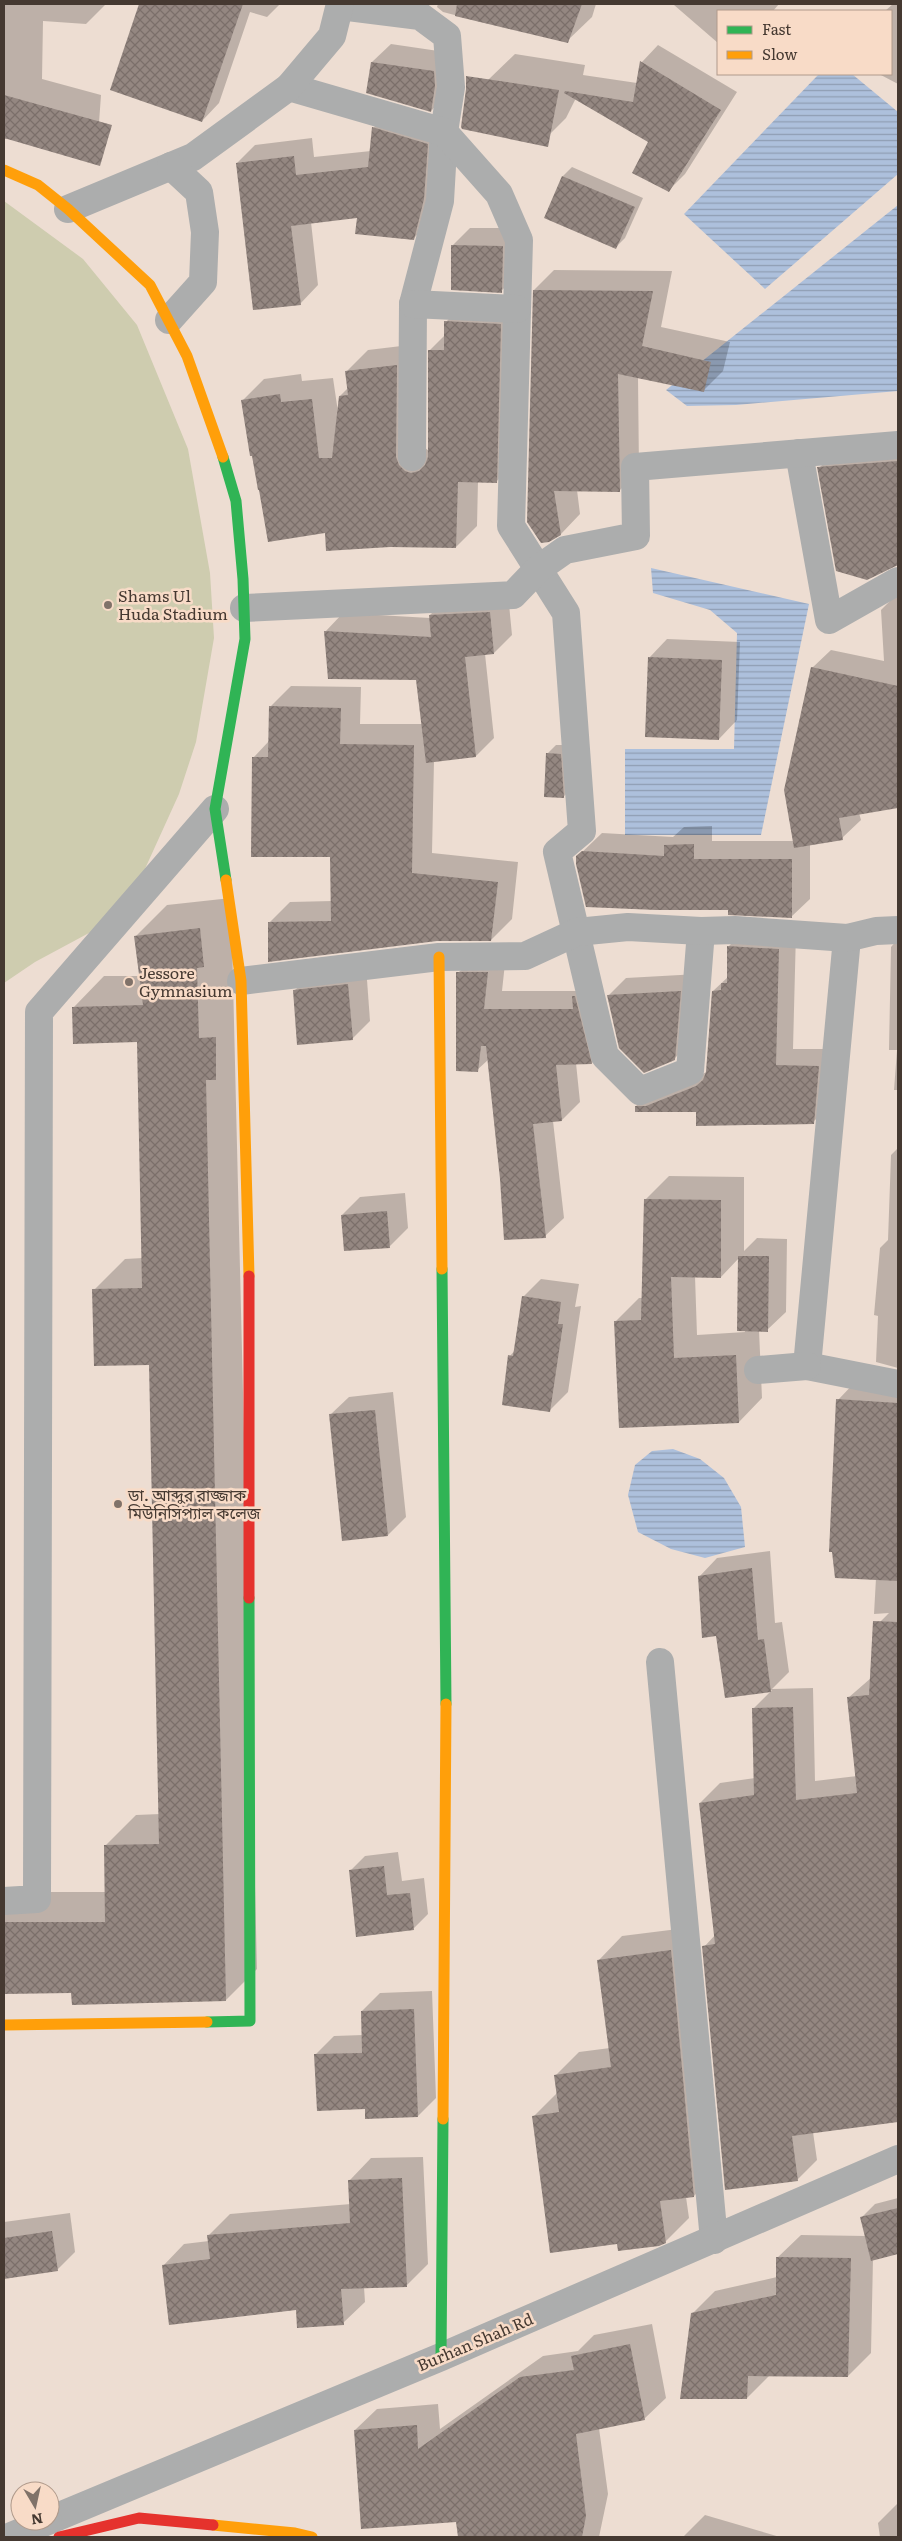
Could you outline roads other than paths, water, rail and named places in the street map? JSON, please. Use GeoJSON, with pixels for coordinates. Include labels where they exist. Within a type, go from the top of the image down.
{"type":"FeatureCollection","features":[{"type":"Feature","properties":{"kind":"street"},"geometry":{"type":"LineString","coordinates":[[68,208],[193,157],[289,87],[332,36],[340,5],[420,16],[447,36],[451,87],[444,132],[440,201],[413,304],[412,457]]}},
{"type":"Feature","properties":{"kind":"street"},"geometry":{"type":"LineString","coordinates":[[289,87],[444,132],[499,194],[519,240],[511,526],[566,613],[582,831],[557,852],[605,1056],[640,1091],[690,1071],[701,931]]}},
{"type":"Feature","properties":{"kind":"street"},"geometry":{"type":"LineString","coordinates":[[169,320],[203,282],[205,232],[199,192],[171,166]]}},
{"type":"Feature","properties":{"kind":"street"},"geometry":{"type":"LineString","coordinates":[[4,170],[38,185],[68,208],[150,285],[188,356],[214,426],[236,501],[244,608],[244,639],[215,809],[241,981],[249,1293],[250,2021],[4,2025]]}},
{"type":"Feature","properties":{"kind":"street"},"geometry":{"type":"LineString","coordinates":[[413,304],[517,309]]}},
{"type":"Feature","properties":{"kind":"street"},"geometry":{"type":"LineString","coordinates":[[244,608],[514,594],[538,569],[565,550],[636,536],[635,467],[898,445]]}},
{"type":"Feature","properties":{"kind":"street"},"geometry":{"type":"LineString","coordinates":[[799,453],[829,620],[898,581]]}},
{"type":"Feature","properties":{"kind":"street"},"geometry":{"type":"LineString","coordinates":[[4,1901],[36,1899],[39,1012],[215,809]]}},
{"type":"Feature","properties":{"kind":"street"},"geometry":{"type":"LineString","coordinates":[[241,981],[439,957],[525,956],[577,932],[628,927],[701,931],[735,930],[847,938],[876,930],[898,930]]}},
{"type":"Feature","properties":{"kind":"street"},"geometry":{"type":"LineString","coordinates":[[807,1366],[847,938]]}},
{"type":"Feature","properties":{"kind":"street"},"geometry":{"type":"LineString","coordinates":[[439,957],[446,1757],[440,2357]]}},
{"type":"Feature","properties":{"kind":"street"},"geometry":{"type":"LineString","coordinates":[[758,1370],[807,1366],[898,1384]]}},
{"type":"Feature","properties":{"kind":"street"},"geometry":{"type":"LineString","coordinates":[[660,1662],[714,2240]]}},
{"type":"Feature","properties":{"kind":"street","name":"Burhan Shah Rd"},"geometry":{"type":"LineString","coordinates":[[60,2516],[714,2240],[898,2158]]}},
{"type":"Feature","properties":{"kind":"street"},"geometry":{"type":"LineString","coordinates":[[59,2537],[139,2518],[295,2533],[312,2537]]}},
{"type":"Feature","properties":{"kind":"street","name":"Burhan Shah Rd"},"geometry":{"type":"LineString","coordinates":[[10,2537],[25,2531]]}},
{"type":"Feature","properties":{"kind":"water"},"geometry":{"type":"Polygon","coordinates":[[[818,75],[853,75],[898,112],[898,174],[765,289],[684,214],[818,75]]]}},
{"type":"Feature","properties":{"kind":"water"},"geometry":{"type":"Polygon","coordinates":[[[898,205],[898,391],[736,405],[687,406],[666,390],[898,205]]]}},
{"type":"Feature","properties":{"kind":"water"},"geometry":{"type":"Polygon","coordinates":[[[651,568],[809,604],[761,835],[625,835],[625,749],[734,749],[737,633],[710,610],[653,593],[651,568]]]}},
{"type":"Feature","properties":{"kind":"water"},"geometry":{"type":"Polygon","coordinates":[[[673,1449],[700,1459],[724,1478],[741,1507],[745,1547],[705,1558],[671,1549],[638,1532],[628,1495],[635,1465],[652,1451],[673,1449]]]}},
{"type":"Feature","properties":{"kind":"place","name":"Shams Ul Huda Stadium"},"geometry":{"type":"Point","coordinates":[108,605]}},
{"type":"Feature","properties":{"kind":"place","name":"Jessore Gymnasium"},"geometry":{"type":"Point","coordinates":[129,982]}},
{"type":"Feature","properties":{"kind":"place","name":"ডা. আব্দুর রাজ্জাক মিউনিসিপ্যাল কলেজ"},"geometry":{"type":"Point","coordinates":[118,1504]}}]}
